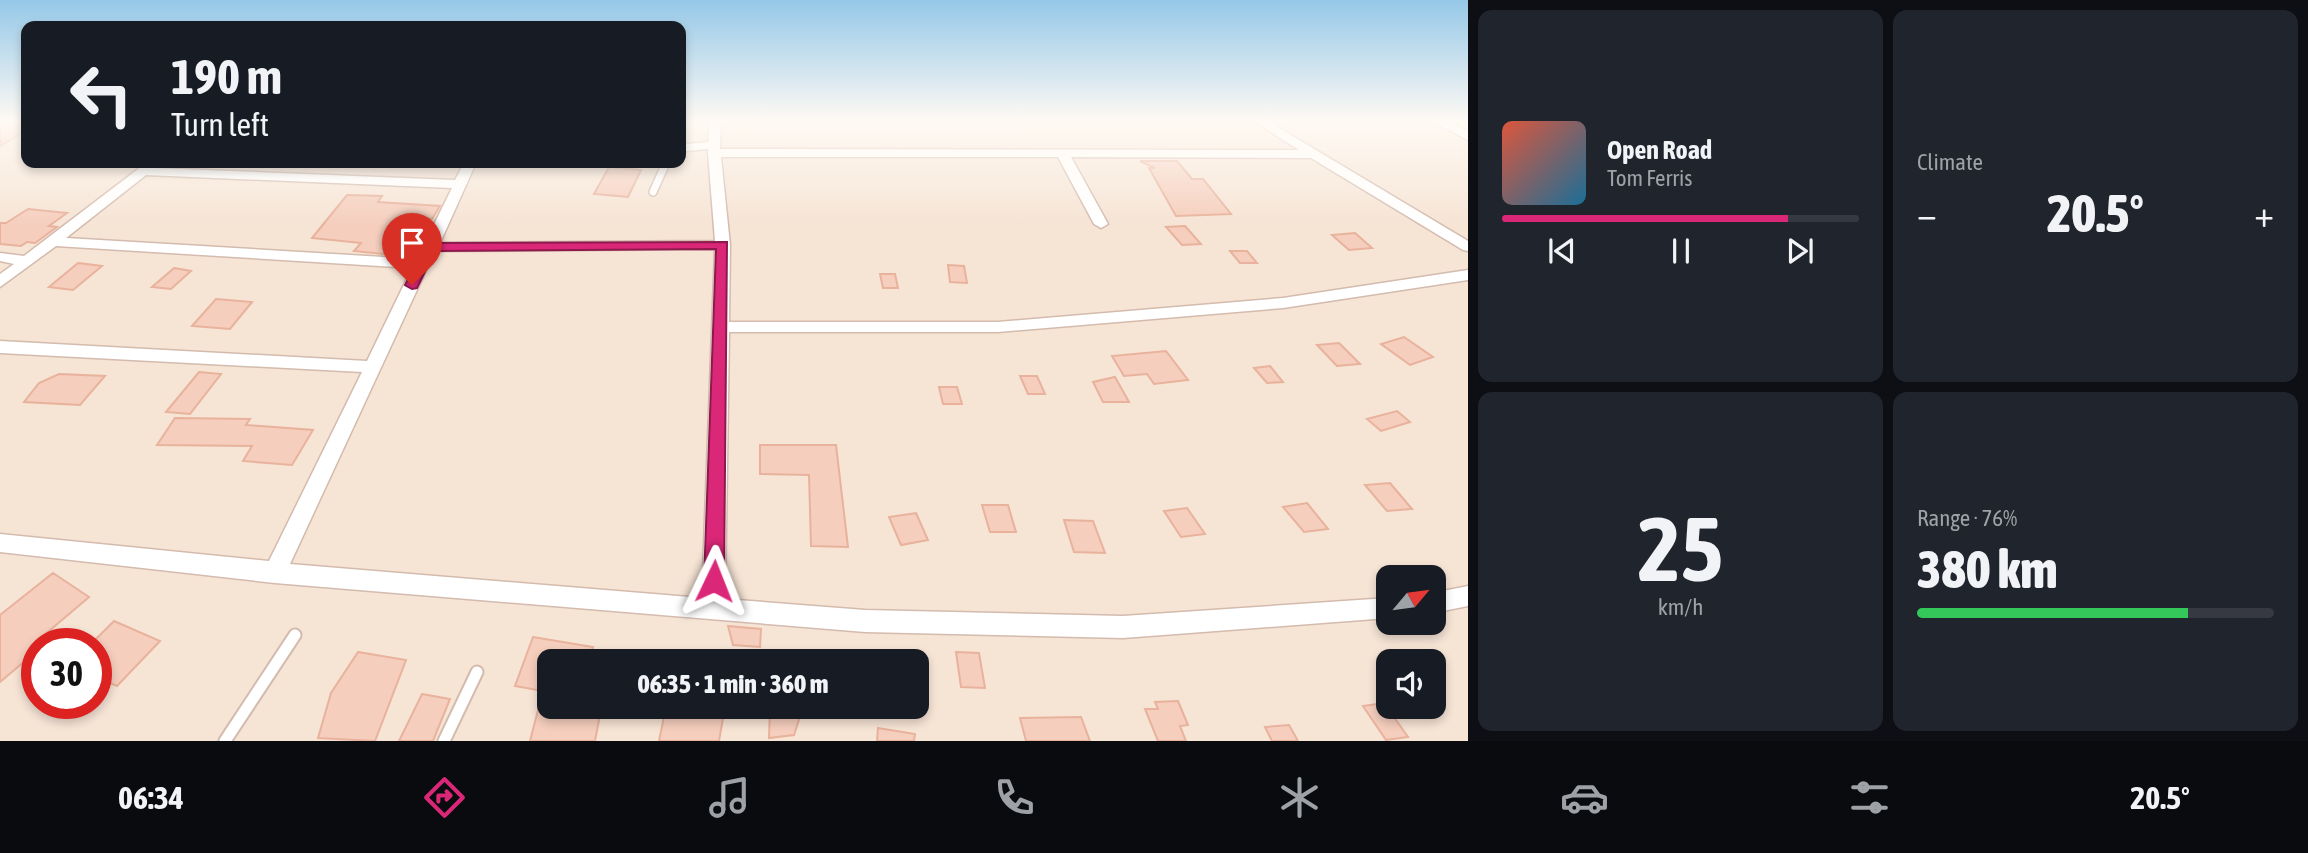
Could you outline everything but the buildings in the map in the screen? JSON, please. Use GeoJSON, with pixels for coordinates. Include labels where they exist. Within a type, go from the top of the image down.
{"type":"FeatureCollection","features":[{"type":"Feature","properties":{"kind":"street"},"geometry":{"type":"LineString","coordinates":[[713,607],[723,245],[715,157]]}},
{"type":"Feature","properties":{"kind":"street"},"geometry":{"type":"LineString","coordinates":[[1064,157],[1101,224]]}},
{"type":"Feature","properties":{"kind":"street"},"geometry":{"type":"LineString","coordinates":[[1316,157],[1468,247]]}},
{"type":"Feature","properties":{"kind":"street"},"geometry":{"type":"LineString","coordinates":[[0,282],[147,168]]}},
{"type":"Feature","properties":{"kind":"street"},"geometry":{"type":"LineString","coordinates":[[166,168],[460,184]]}},
{"type":"Feature","properties":{"kind":"street"},"geometry":{"type":"LineString","coordinates":[[275,573],[468,168]]}},
{"type":"Feature","properties":{"kind":"street"},"geometry":{"type":"LineString","coordinates":[[52,242],[422,264]]}},
{"type":"Feature","properties":{"kind":"street"},"geometry":{"type":"LineString","coordinates":[[430,247],[723,245]]}},
{"type":"Feature","properties":{"kind":"street"},"geometry":{"type":"LineString","coordinates":[[0,257],[28,261]]}},
{"type":"Feature","properties":{"kind":"street"},"geometry":{"type":"LineString","coordinates":[[721,327],[998,327],[1283,303],[1468,275]]}},
{"type":"Feature","properties":{"kind":"street"},"geometry":{"type":"LineString","coordinates":[[0,347],[373,367]]}},
{"type":"Feature","properties":{"kind":"street"},"geometry":{"type":"LineString","coordinates":[[0,543],[275,573],[866,621],[1123,627],[1376,609]]}},
{"type":"Feature","properties":{"kind":"street"},"geometry":{"type":"LineString","coordinates":[[1446,600],[1468,596]]}},
{"type":"Feature","properties":{"kind":"lane"},"geometry":{"type":"LineString","coordinates":[[653,192],[664,168]]}},
{"type":"Feature","properties":{"kind":"lane"},"geometry":{"type":"LineString","coordinates":[[225,741],[295,635]]}},
{"type":"Feature","properties":{"kind":"lane"},"geometry":{"type":"LineString","coordinates":[[444,741],[477,673]]}},
{"type":"Feature","properties":{"kind":"shaded area"},"geometry":{"type":"Polygon","coordinates":[[[0,157],[21,157],[21,168],[686,168],[686,157],[1468,157],[1468,741],[0,741],[0,157]]]}},
{"type":"Feature","properties":{"kind":"route"},"geometry":{"type":"LineString","coordinates":[[412,285],[430,247],[723,245],[714,581]]}}]}
